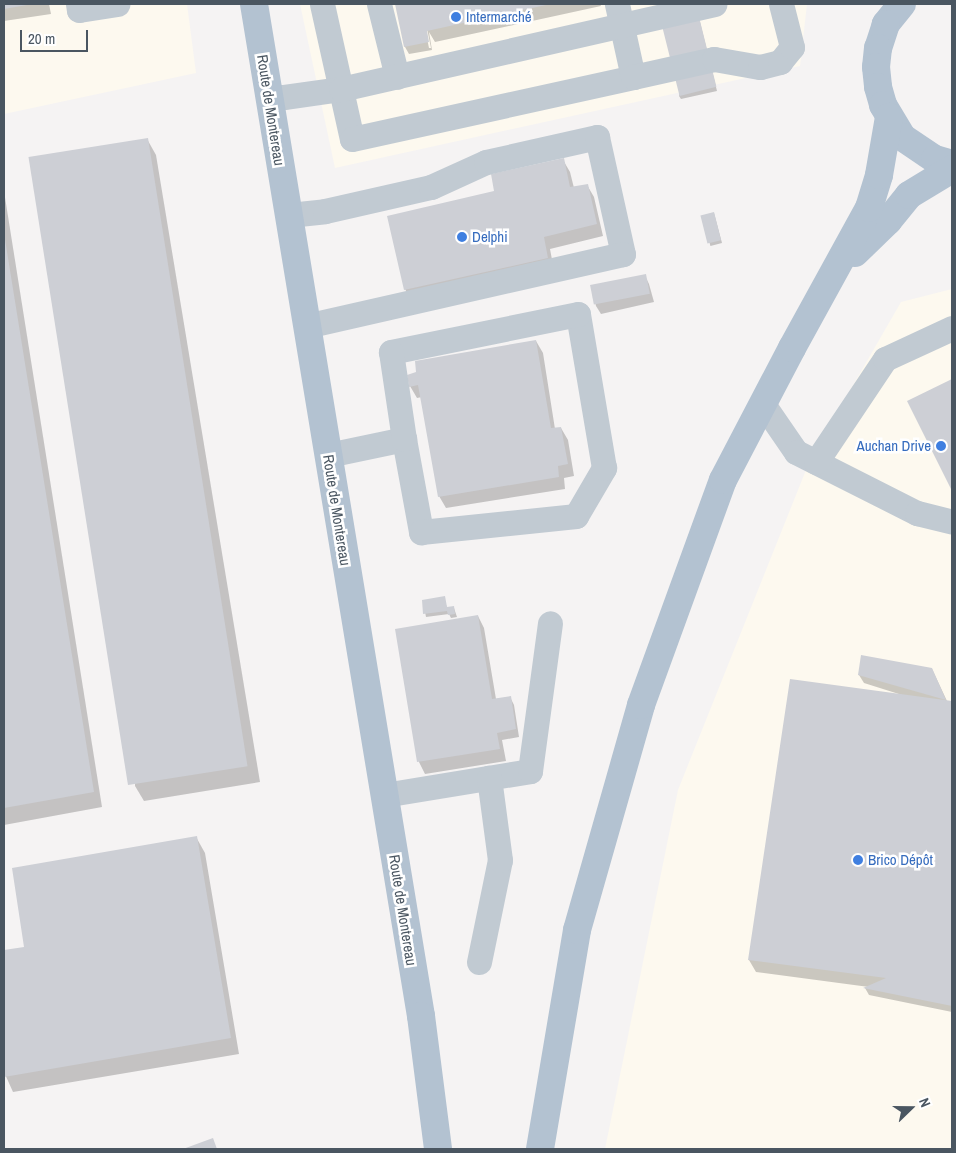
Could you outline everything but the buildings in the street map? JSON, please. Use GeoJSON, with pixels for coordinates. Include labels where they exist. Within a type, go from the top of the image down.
{"type":"FeatureCollection","features":[{"type":"Feature","properties":{"kind":"main road","name":"Route de Montereau"},"geometry":{"type":"LineString","coordinates":[[254,4],[421,1016],[438,1149]]}},
{"type":"Feature","properties":{"kind":"main road"},"geometry":{"type":"LineString","coordinates":[[900,5],[886,24],[878,48],[876,67],[878,88],[889,117],[902,137],[916,149],[935,159],[952,164]]}},
{"type":"Feature","properties":{"kind":"main road"},"geometry":{"type":"LineString","coordinates":[[540,1149],[576,930],[641,706],[723,480],[792,348],[838,270],[870,208],[889,117]]}},
{"type":"Feature","properties":{"kind":"main road"},"geometry":{"type":"LineString","coordinates":[[838,270],[888,221],[909,195],[952,169]]}},
{"type":"Feature","properties":{"kind":"main road","name":"Route de Montereau"},"geometry":{"type":"LineString","coordinates":[[421,1016],[449,1149]]}},
{"type":"Feature","properties":{"kind":"lane"},"geometry":{"type":"LineString","coordinates":[[78,4],[79,10],[118,4]]}},
{"type":"Feature","properties":{"kind":"lane"},"geometry":{"type":"LineString","coordinates":[[322,4],[352,139],[714,59],[760,66],[780,62],[792,47],[781,4]]}},
{"type":"Feature","properties":{"kind":"lane"},"geometry":{"type":"LineString","coordinates":[[379,4],[397,77]]}},
{"type":"Feature","properties":{"kind":"lane"},"geometry":{"type":"LineString","coordinates":[[268,96],[284,97],[341,89],[397,77],[619,14],[714,4]]}},
{"type":"Feature","properties":{"kind":"lane"},"geometry":{"type":"LineString","coordinates":[[619,14],[633,77]]}},
{"type":"Feature","properties":{"kind":"lane"},"geometry":{"type":"LineString","coordinates":[[289,215],[325,211],[431,187],[486,162],[597,137],[623,254],[307,326]]}},
{"type":"Feature","properties":{"kind":"lane"},"geometry":{"type":"LineString","coordinates":[[578,314],[604,468],[576,516],[421,532],[404,440],[391,352],[578,314]]}},
{"type":"Feature","properties":{"kind":"lane"},"geometry":{"type":"LineString","coordinates":[[816,462],[885,359],[952,328]]}},
{"type":"Feature","properties":{"kind":"lane"},"geometry":{"type":"LineString","coordinates":[[763,404],[796,452],[917,513],[952,522]]}},
{"type":"Feature","properties":{"kind":"lane"},"geometry":{"type":"LineString","coordinates":[[328,455],[404,440]]}},
{"type":"Feature","properties":{"kind":"lane"},"geometry":{"type":"LineString","coordinates":[[384,795],[530,771],[550,623]]}},
{"type":"Feature","properties":{"kind":"lane"},"geometry":{"type":"LineString","coordinates":[[479,962],[500,860],[489,778]]}},
{"type":"Feature","properties":{"kind":"shaded area"},"geometry":{"type":"Polygon","coordinates":[[[4,4],[187,4],[196,73],[4,114],[4,4]]]}},
{"type":"Feature","properties":{"kind":"shaded area"},"geometry":{"type":"Polygon","coordinates":[[[300,4],[807,4],[800,66],[335,168],[300,4]]]}},
{"type":"Feature","properties":{"kind":"shaded area"},"geometry":{"type":"Polygon","coordinates":[[[952,289],[952,1149],[605,1149],[678,790],[810,460],[901,302],[952,289]]]}},
{"type":"Feature","properties":{"kind":"place","name":"Intermarché"},"geometry":{"type":"Point","coordinates":[456,17]}},
{"type":"Feature","properties":{"kind":"place","name":"Delphi"},"geometry":{"type":"Point","coordinates":[462,237]}},
{"type":"Feature","properties":{"kind":"place","name":"Auchan Drive"},"geometry":{"type":"Point","coordinates":[941,446]}},
{"type":"Feature","properties":{"kind":"place","name":"Brico Dépôt"},"geometry":{"type":"Point","coordinates":[858,860]}}]}
